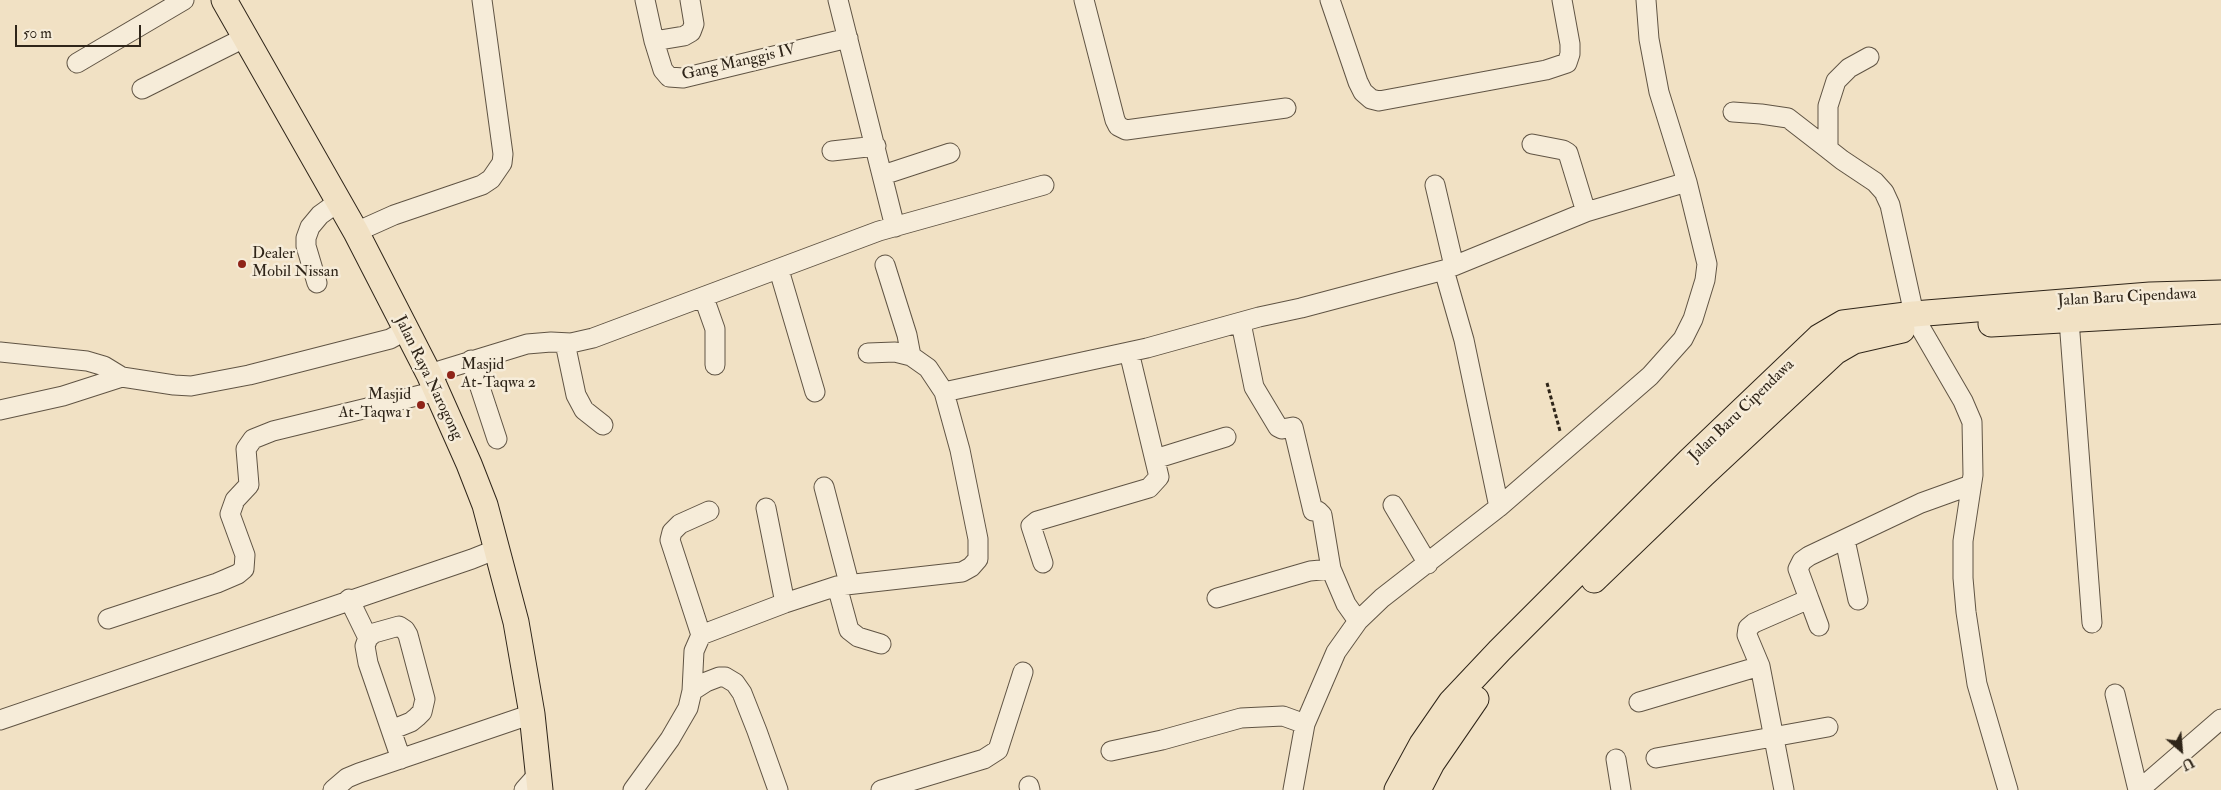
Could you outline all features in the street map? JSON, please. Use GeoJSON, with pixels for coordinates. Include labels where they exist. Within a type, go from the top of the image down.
{"type":"FeatureCollection","features":[{"type":"Feature","properties":{"kind":"main road","name":"Jalan Raya Narogong"},"geometry":{"type":"LineString","coordinates":[[224,0],[356,232],[433,383],[485,505],[516,622],[532,714],[535,784]]}},
{"type":"Feature","properties":{"kind":"main road","name":"Jalan Baru Cipendawa"},"geometry":{"type":"LineString","coordinates":[[2068,310],[2150,295],[2221,293]]}},
{"type":"Feature","properties":{"kind":"main road","name":"Jalan Baru Cipendawa"},"geometry":{"type":"LineString","coordinates":[[1397,790],[1422,744],[1452,702],[1505,655],[1696,468],[1835,352],[1854,341],[1917,321],[2068,310],[2221,311]]}},
{"type":"Feature","properties":{"kind":"main road","name":"Jalan Baru Cipendawa"},"geometry":{"type":"LineString","coordinates":[[1418,790],[1432,763],[1505,655]]}},
{"type":"Feature","properties":{"kind":"street"},"geometry":{"type":"LineString","coordinates":[[77,63],[184,0]]}},
{"type":"Feature","properties":{"kind":"street"},"geometry":{"type":"LineString","coordinates":[[356,232],[394,215],[482,185],[498,171],[503,154],[482,0]]}},
{"type":"Feature","properties":{"kind":"street","name":"Gang Manggis IV"},"geometry":{"type":"LineString","coordinates":[[645,0],[663,70],[669,77],[683,78],[848,38]]}},
{"type":"Feature","properties":{"kind":"street"},"geometry":{"type":"LineString","coordinates":[[654,41],[684,36],[691,32],[694,24],[690,0]]}},
{"type":"Feature","properties":{"kind":"street"},"geometry":{"type":"LineString","coordinates":[[838,0],[895,227]]}},
{"type":"Feature","properties":{"kind":"street"},"geometry":{"type":"LineString","coordinates":[[1084,0],[1118,126],[1126,130],[1286,108]]}},
{"type":"Feature","properties":{"kind":"street"},"geometry":{"type":"LineString","coordinates":[[1330,0],[1358,82],[1363,92],[1371,99],[1379,100],[1536,71],[1567,63],[1570,54],[1570,44],[1562,0]]}},
{"type":"Feature","properties":{"kind":"street"},"geometry":{"type":"LineString","coordinates":[[1293,790],[1305,724],[1336,652],[1358,621],[1382,598],[1428,564],[1650,376],[1683,339],[1693,319],[1705,280],[1707,264],[1687,182],[1659,92],[1646,0]]}},
{"type":"Feature","properties":{"kind":"street"},"geometry":{"type":"LineString","coordinates":[[142,89],[246,37]]}},
{"type":"Feature","properties":{"kind":"street"},"geometry":{"type":"LineString","coordinates":[[1828,149],[1828,106],[1836,81],[1849,68],[1868,57]]}},
{"type":"Feature","properties":{"kind":"street"},"geometry":{"type":"LineString","coordinates":[[1733,112],[1788,118],[1842,160],[1875,182],[1884,192],[1890,205],[1917,321],[1963,401],[1972,422],[1973,475],[1963,540],[1963,578],[1966,612],[1978,684],[2008,790]]}},
{"type":"Feature","properties":{"kind":"street"},"geometry":{"type":"LineString","coordinates":[[1532,144],[1563,150],[1568,153],[1586,212]]}},
{"type":"Feature","properties":{"kind":"street"},"geometry":{"type":"LineString","coordinates":[[832,151],[876,146]]}},
{"type":"Feature","properties":{"kind":"street"},"geometry":{"type":"LineString","coordinates":[[883,175],[950,153]]}},
{"type":"Feature","properties":{"kind":"street"},"geometry":{"type":"LineString","coordinates":[[944,392],[1129,352],[1449,268],[1586,212],[1687,182]]}},
{"type":"Feature","properties":{"kind":"street"},"geometry":{"type":"LineString","coordinates":[[108,619],[217,582],[238,574],[244,569],[244,555],[230,514],[235,500],[249,485],[246,449],[253,439],[273,431],[433,383],[470,360],[527,344],[580,342],[779,270],[818,253],[895,227],[1044,185]]}},
{"type":"Feature","properties":{"kind":"street"},"geometry":{"type":"LineString","coordinates":[[1434,185],[1449,268],[1498,506]]}},
{"type":"Feature","properties":{"kind":"street"},"geometry":{"type":"LineString","coordinates":[[317,283],[306,246],[306,238],[310,227],[320,215],[338,202]]}},
{"type":"Feature","properties":{"kind":"street"},"geometry":{"type":"LineString","coordinates":[[885,265],[905,327],[911,356]]}},
{"type":"Feature","properties":{"kind":"street"},"geometry":{"type":"LineString","coordinates":[[779,270],[814,392]]}},
{"type":"Feature","properties":{"kind":"street"},"geometry":{"type":"LineString","coordinates":[[704,298],[714,330],[715,365]]}},
{"type":"Feature","properties":{"kind":"street"},"geometry":{"type":"LineString","coordinates":[[2068,310],[2092,623]]}},
{"type":"Feature","properties":{"kind":"street"},"geometry":{"type":"LineString","coordinates":[[1241,323],[1254,387],[1278,427],[1282,429],[1293,427],[1313,511],[1318,511],[1322,515],[1331,569],[1346,604],[1358,621]]}},
{"type":"Feature","properties":{"kind":"street"},"geometry":{"type":"LineString","coordinates":[[0,352],[87,360],[104,366],[122,377],[191,386],[248,376],[390,339],[406,330]]}},
{"type":"Feature","properties":{"kind":"street"},"geometry":{"type":"LineString","coordinates":[[565,343],[576,395],[584,410],[603,425]]}},
{"type":"Feature","properties":{"kind":"street"},"geometry":{"type":"LineString","coordinates":[[633,790],[681,723],[691,703],[693,658],[695,646],[701,635],[785,603],[843,585],[962,572],[972,567],[978,559],[978,539],[964,480],[960,450],[944,392],[928,368],[911,356],[894,352],[868,353]]}},
{"type":"Feature","properties":{"kind":"street"},"geometry":{"type":"LineString","coordinates":[[1043,563],[1031,526],[1037,521],[1149,488],[1159,478],[1129,352]]}},
{"type":"Feature","properties":{"kind":"street"},"geometry":{"type":"LineString","coordinates":[[470,360],[497,439]]}},
{"type":"Feature","properties":{"kind":"street"},"geometry":{"type":"LineString","coordinates":[[0,410],[64,396],[122,377]]}},
{"type":"Feature","properties":{"kind":"street"},"geometry":{"type":"LineString","coordinates":[[1155,459],[1226,437]]}},
{"type":"Feature","properties":{"kind":"street"},"geometry":{"type":"LineString","coordinates":[[1819,626],[1798,568],[1802,561],[1808,556],[1921,503],[1971,485]]}},
{"type":"Feature","properties":{"kind":"street"},"geometry":{"type":"LineString","coordinates":[[824,487],[843,585],[848,630],[858,637],[882,644]]}},
{"type":"Feature","properties":{"kind":"street"},"geometry":{"type":"LineString","coordinates":[[1393,505],[1428,564]]}},
{"type":"Feature","properties":{"kind":"street"},"geometry":{"type":"LineString","coordinates":[[766,508],[785,603]]}},
{"type":"Feature","properties":{"kind":"street"},"geometry":{"type":"LineString","coordinates":[[701,635],[671,546],[671,536],[680,524],[709,511]]}},
{"type":"Feature","properties":{"kind":"street"},"geometry":{"type":"LineString","coordinates":[[1845,540],[1858,600]]}},
{"type":"Feature","properties":{"kind":"street"},"geometry":{"type":"LineString","coordinates":[[0,720],[497,549]]}},
{"type":"Feature","properties":{"kind":"street"},"geometry":{"type":"LineString","coordinates":[[1217,598],[1310,571],[1331,569]]}},
{"type":"Feature","properties":{"kind":"street"},"geometry":{"type":"LineString","coordinates":[[349,599],[368,638]]}},
{"type":"Feature","properties":{"kind":"street"},"geometry":{"type":"LineString","coordinates":[[1784,790],[1760,666],[1747,635],[1748,628],[1754,622],[1809,599]]}},
{"type":"Feature","properties":{"kind":"street"},"geometry":{"type":"LineString","coordinates":[[391,730],[412,722],[422,712],[425,699],[408,635],[399,626],[382,629],[368,638],[365,646],[368,663],[391,730],[401,758]]}},
{"type":"Feature","properties":{"kind":"street"},"geometry":{"type":"LineString","coordinates":[[1639,702],[1760,666]]}},
{"type":"Feature","properties":{"kind":"street"},"geometry":{"type":"LineString","coordinates":[[882,790],[984,759],[998,750],[1023,672]]}},
{"type":"Feature","properties":{"kind":"street"},"geometry":{"type":"LineString","coordinates":[[692,691],[706,682],[720,677],[725,677],[735,683],[742,693],[778,790]]}},
{"type":"Feature","properties":{"kind":"street"},"geometry":{"type":"LineString","coordinates":[[2115,694],[2139,790],[2221,719]]}},
{"type":"Feature","properties":{"kind":"street"},"geometry":{"type":"LineString","coordinates":[[332,790],[347,778],[532,714]]}},
{"type":"Feature","properties":{"kind":"street"},"geometry":{"type":"LineString","coordinates":[[1111,751],[1162,740],[1241,718],[1283,716],[1305,724]]}},
{"type":"Feature","properties":{"kind":"street"},"geometry":{"type":"LineString","coordinates":[[1656,758],[1774,735],[1828,727]]}},
{"type":"Feature","properties":{"kind":"street"},"geometry":{"type":"LineString","coordinates":[[1616,759],[1621,790]]}},
{"type":"Feature","properties":{"kind":"path"},"geometry":{"type":"LineString","coordinates":[[1547,383],[1564,449]]}},
{"type":"Feature","properties":{"kind":"place","name":"Dealer Mobil Nissan"},"geometry":{"type":"Point","coordinates":[242,264]}},
{"type":"Feature","properties":{"kind":"place","name":"Masjid At-Taqwa 2"},"geometry":{"type":"Point","coordinates":[451,375]}},
{"type":"Feature","properties":{"kind":"place","name":"Masjid At-Taqwa 1"},"geometry":{"type":"Point","coordinates":[421,405]}}]}
